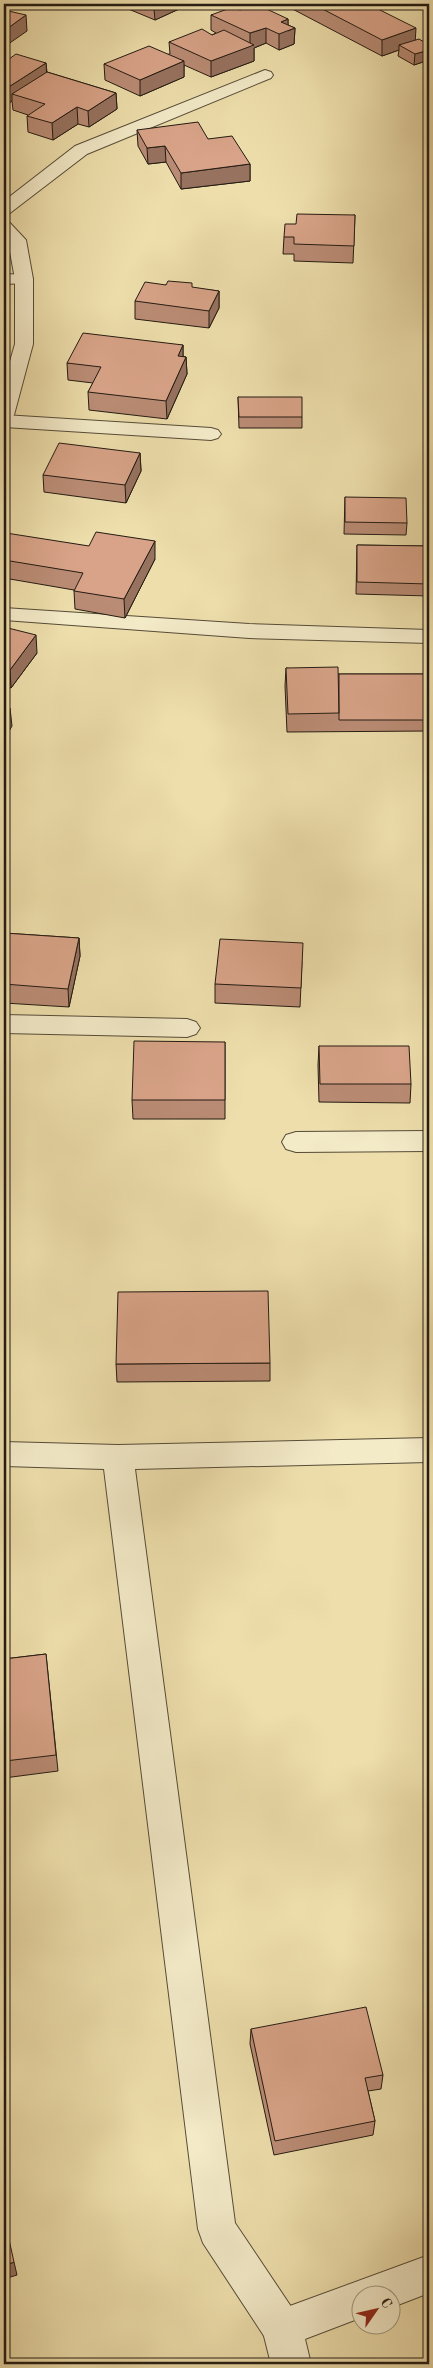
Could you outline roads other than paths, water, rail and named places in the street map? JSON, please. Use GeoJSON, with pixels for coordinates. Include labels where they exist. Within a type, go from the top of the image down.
{"type":"FeatureCollection","features":[{"type":"Feature","properties":{"kind":"street"},"geometry":{"type":"LineString","coordinates":[[4,209],[81,150],[265,75]]}},
{"type":"Feature","properties":{"kind":"street"},"geometry":{"type":"LineString","coordinates":[[4,227],[17,240],[24,279],[24,344],[4,415]]}},
{"type":"Feature","properties":{"kind":"street"},"geometry":{"type":"LineString","coordinates":[[4,280],[24,279]]}},
{"type":"Feature","properties":{"kind":"street"},"geometry":{"type":"LineString","coordinates":[[4,422],[211,434]]}},
{"type":"Feature","properties":{"kind":"street"},"geometry":{"type":"LineString","coordinates":[[4,614],[249,631],[429,637]]}},
{"type":"Feature","properties":{"kind":"street"},"geometry":{"type":"LineString","coordinates":[[4,1024],[187,1028]]}},
{"type":"Feature","properties":{"kind":"street"},"geometry":{"type":"LineString","coordinates":[[296,1142],[429,1141]]}},
{"type":"Feature","properties":{"kind":"street"},"geometry":{"type":"LineString","coordinates":[[4,1454],[118,1457],[429,1450]]}},
{"type":"Feature","properties":{"kind":"street"},"geometry":{"type":"LineString","coordinates":[[118,1457],[217,2229],[286,2346],[350,2305]]}},
{"type":"Feature","properties":{"kind":"street"},"geometry":{"type":"LineString","coordinates":[[397,2286],[429,2274]]}}]}
